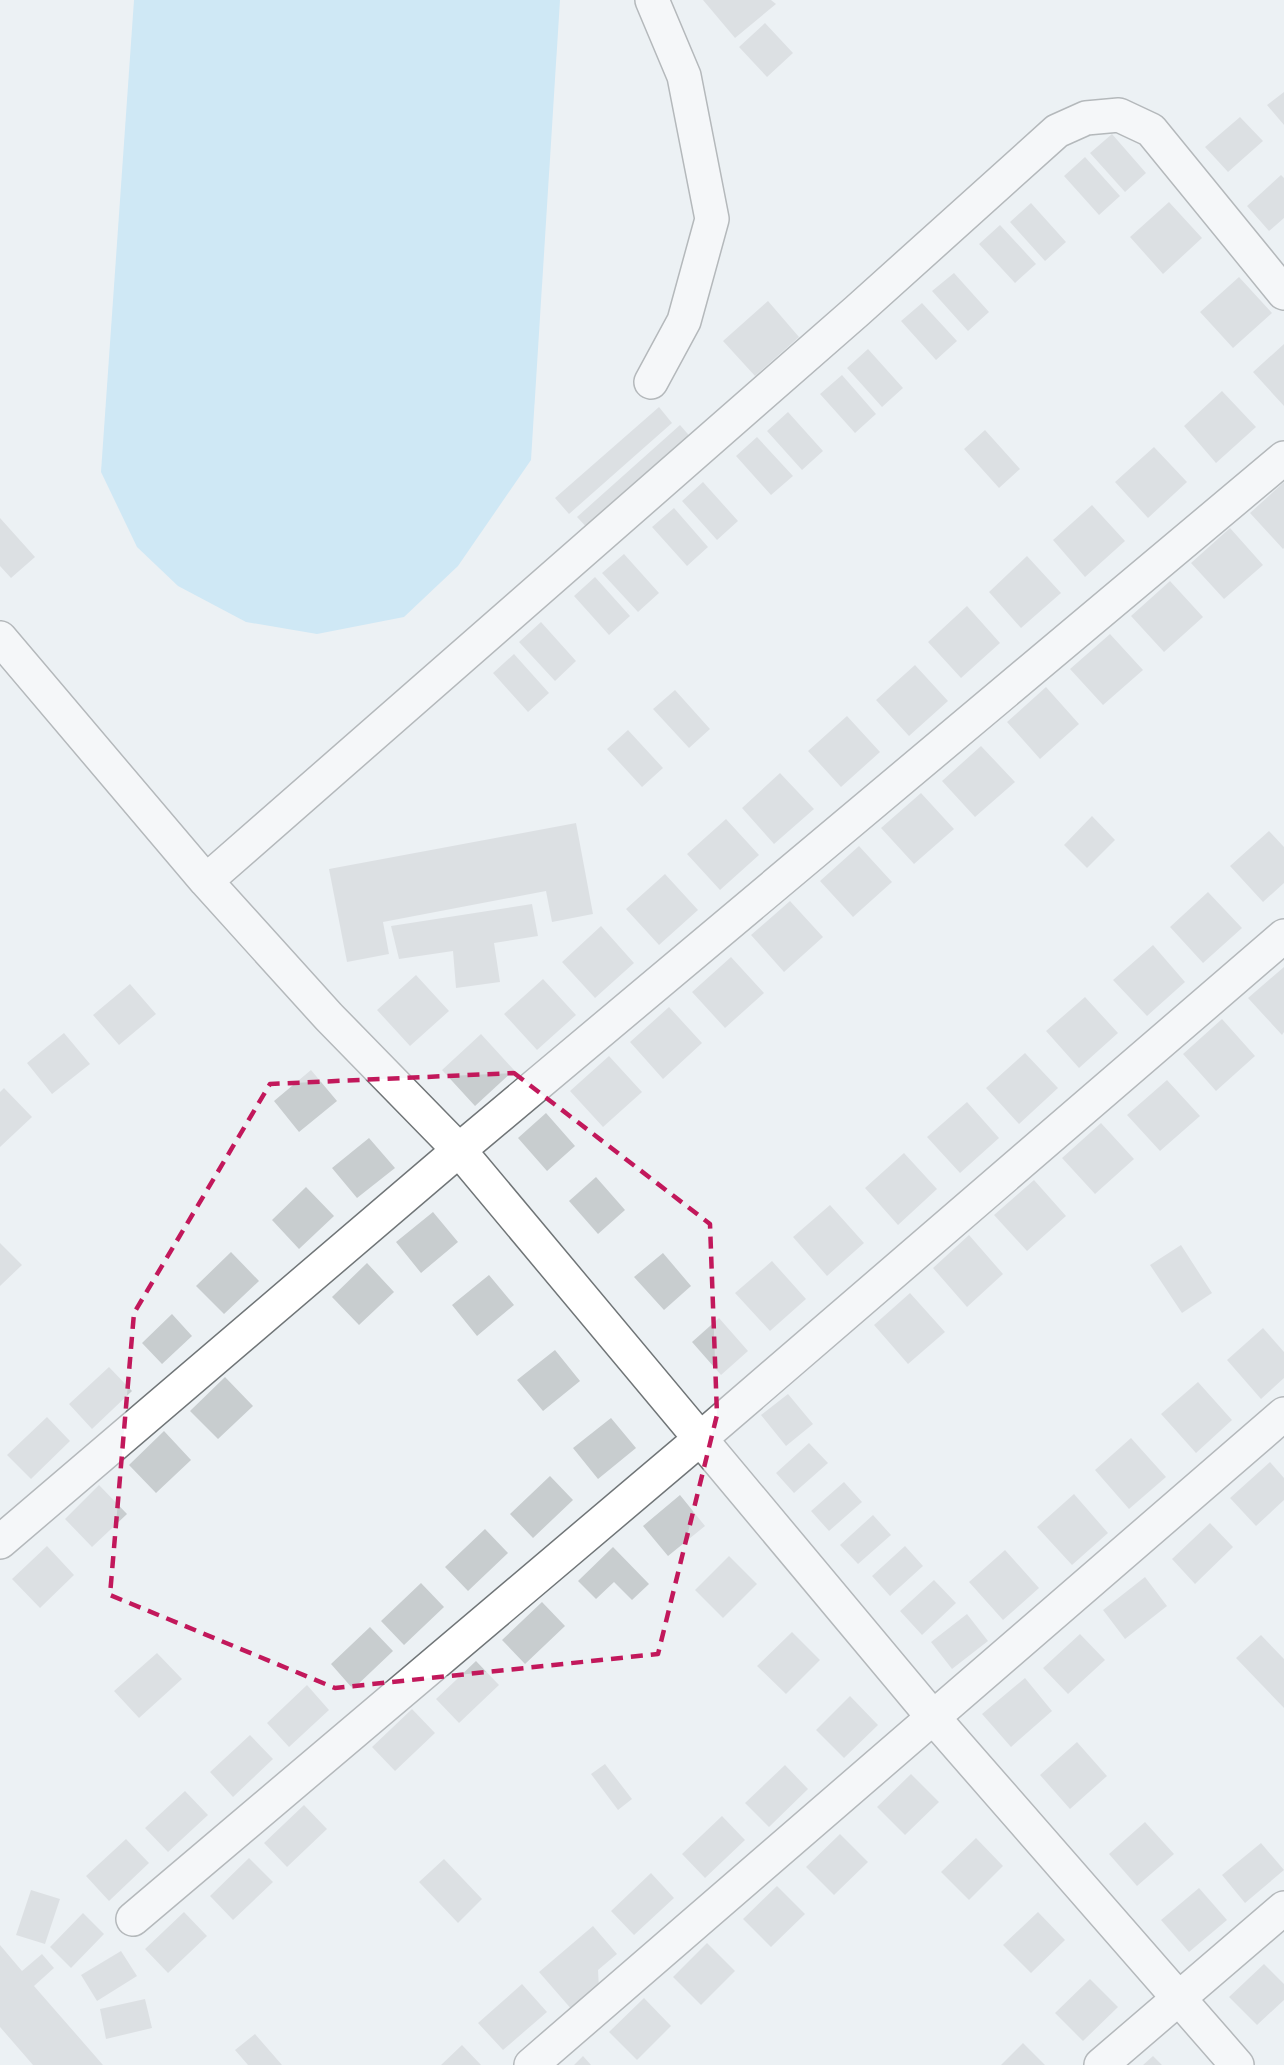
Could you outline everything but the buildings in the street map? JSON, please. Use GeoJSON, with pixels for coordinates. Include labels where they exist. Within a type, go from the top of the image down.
{"type":"FeatureCollection","features":[{"type":"Feature","properties":{"kind":"street"},"geometry":{"type":"LineString","coordinates":[[651,382],[684,321],[712,219],[684,76],[652,0]]}},
{"type":"Feature","properties":{"kind":"street"},"geometry":{"type":"LineString","coordinates":[[206,881],[857,311],[1057,131],[1086,118],[1119,115],[1151,130],[1284,293]]}},
{"type":"Feature","properties":{"kind":"street"},"geometry":{"type":"LineString","coordinates":[[0,1542],[459,1150],[1284,458]]}},
{"type":"Feature","properties":{"kind":"street"},"geometry":{"type":"LineString","coordinates":[[0,638],[206,881],[329,1017],[459,1150],[932,1716],[1238,2065]]}},
{"type":"Feature","properties":{"kind":"street"},"geometry":{"type":"LineString","coordinates":[[133,1919],[700,1439],[1284,936]]}},
{"type":"Feature","properties":{"kind":"street"},"geometry":{"type":"LineString","coordinates":[[531,2065],[1284,1414]]}},
{"type":"Feature","properties":{"kind":"street"},"geometry":{"type":"LineString","coordinates":[[1101,2065],[1284,1908]]}},
{"type":"Feature","properties":{"kind":"highlighted area"},"geometry":{"type":"Polygon","coordinates":[[[514,1073],[710,1224],[717,1415],[658,1654],[335,1688],[110,1595],[134,1313],[270,1084],[514,1073]]]}},
{"type":"Feature","properties":{"kind":"shaded area"},"geometry":{"type":"Polygon","coordinates":[[[134,0],[560,0],[531,460],[458,566],[404,617],[317,634],[246,622],[178,586],[137,547],[101,472],[134,0]]]}}]}
